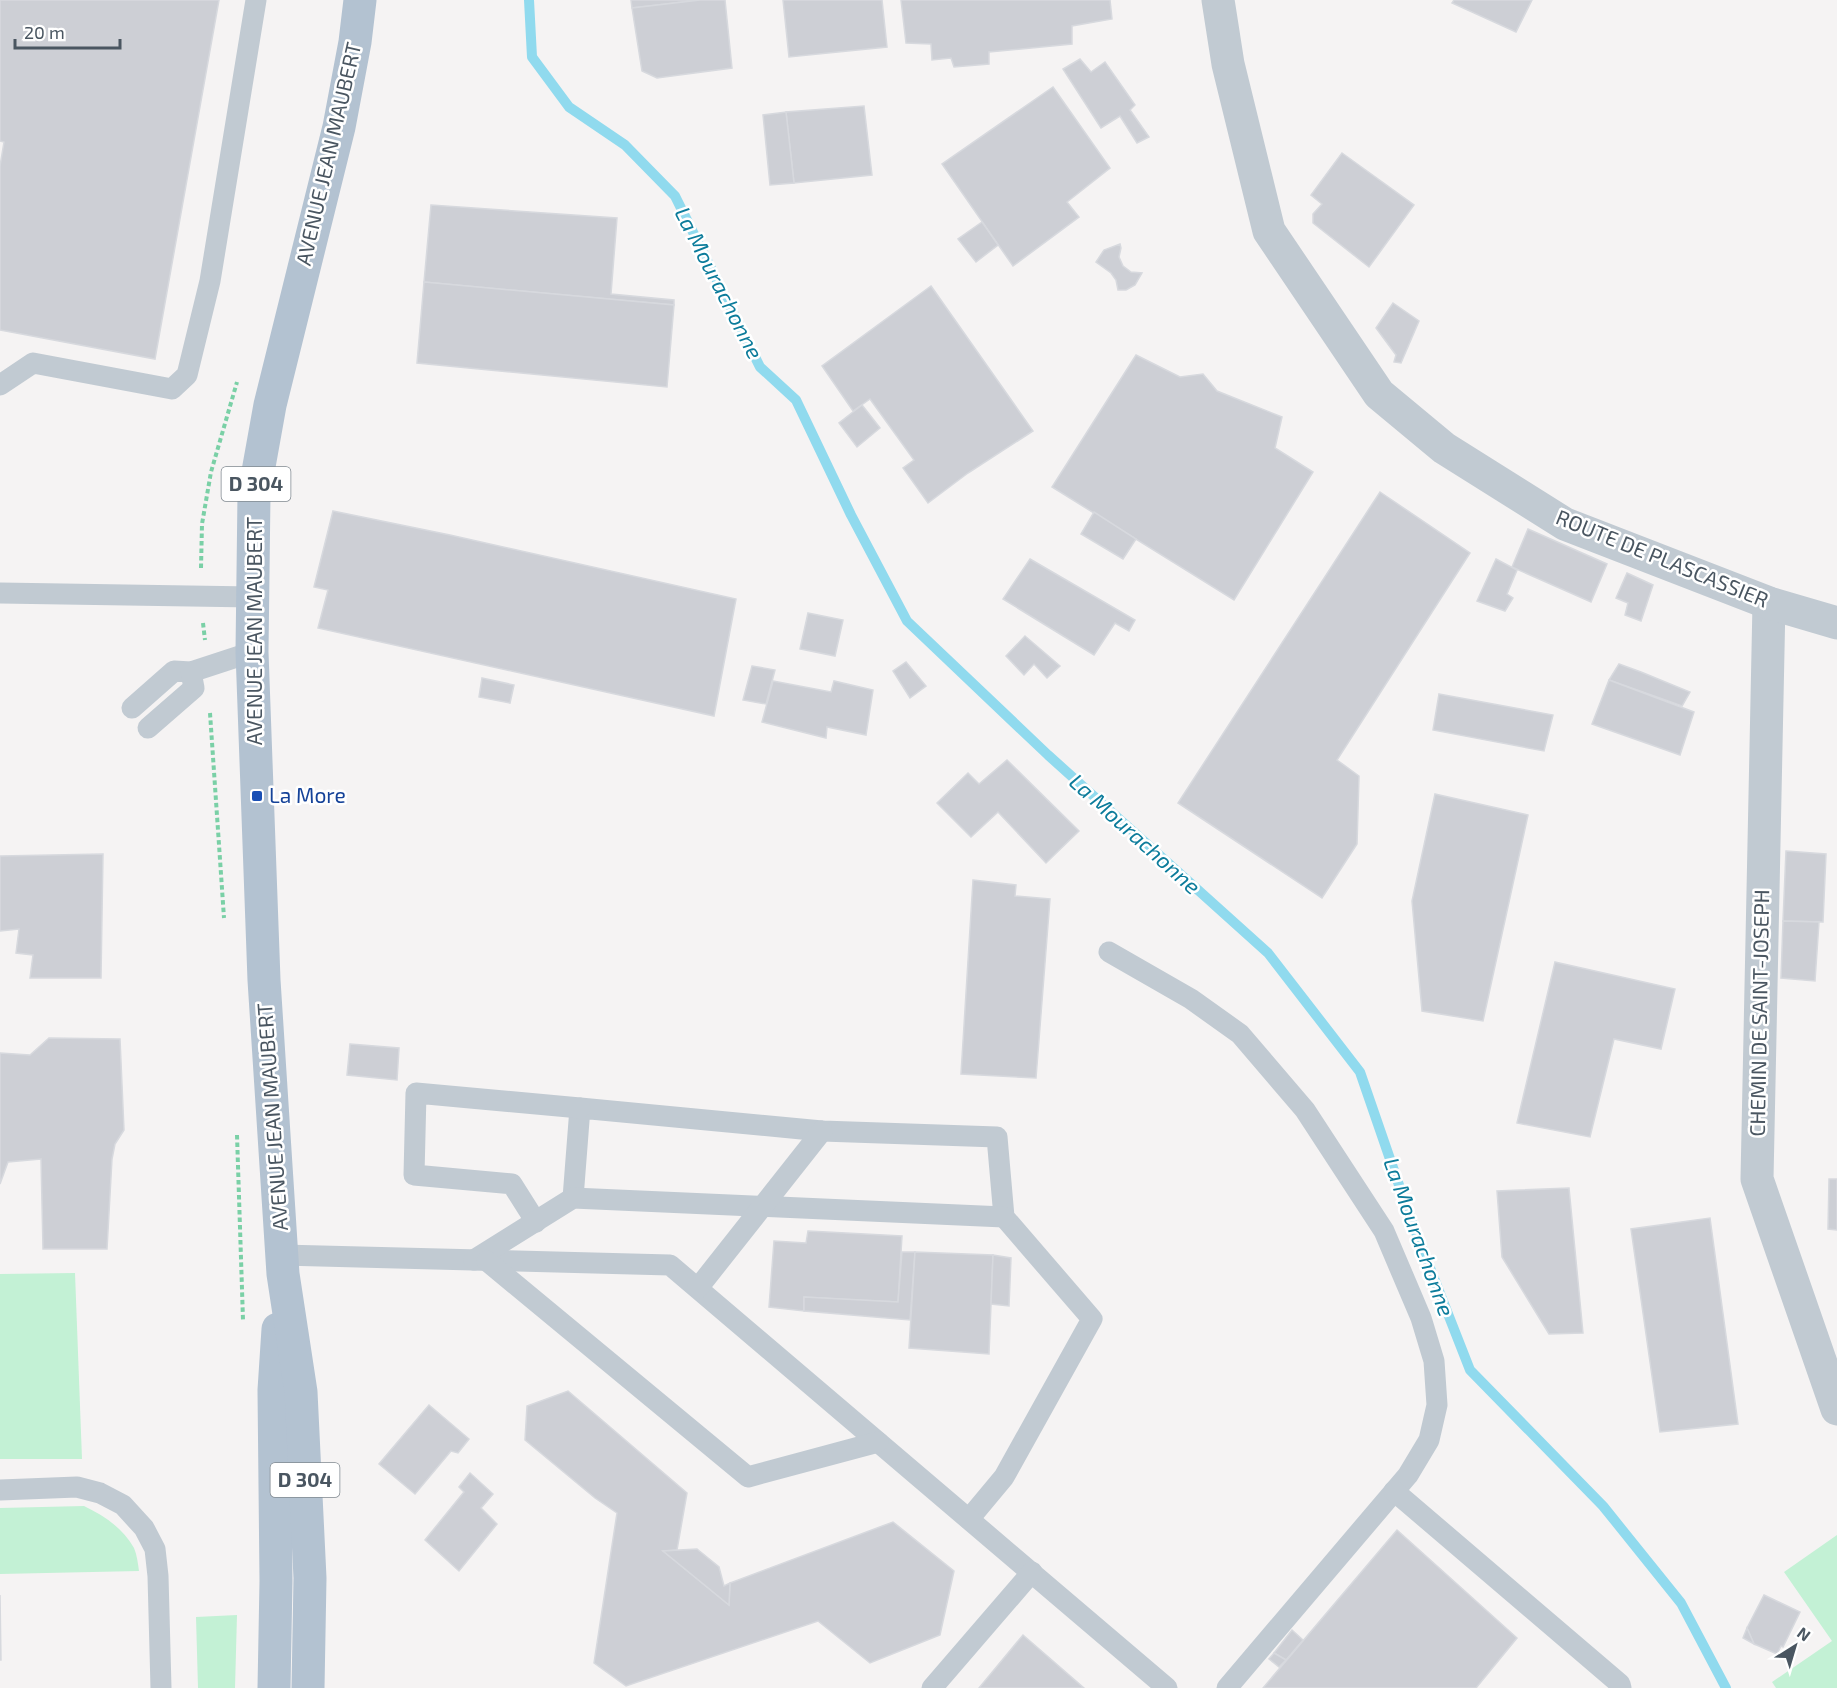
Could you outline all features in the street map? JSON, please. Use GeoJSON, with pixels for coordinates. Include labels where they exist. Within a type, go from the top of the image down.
{"type":"FeatureCollection","features":[{"type":"Feature","properties":{"kind":"main road","name":"AVENUE JEAN MAUBERT"},"geometry":{"type":"LineString","coordinates":[[308,1688],[310,1578],[301,1392],[282,1264],[264,980],[252,652],[254,494],[268,416],[339,127],[355,42],[360,0]]}},
{"type":"Feature","properties":{"kind":"main road","name":"AVENUE JEAN MAUBERT"},"geometry":{"type":"LineString","coordinates":[[274,1688],[276,1581],[274,1390],[282,1264]]}},
{"type":"Feature","properties":{"kind":"street","name":"ROUTE DE PLASCASSIER"},"geometry":{"type":"LineString","coordinates":[[1218,0],[1228,64],[1269,231],[1379,393],[1444,448],[1565,524],[1769,603],[1837,623]]}},
{"type":"Feature","properties":{"kind":"street","name":"CHEMIN DE SAINT-JOSEPH"},"geometry":{"type":"LineString","coordinates":[[1769,603],[1757,1179],[1837,1409]]}},
{"type":"Feature","properties":{"kind":"lane"},"geometry":{"type":"LineString","coordinates":[[0,384],[33,363],[172,388],[187,375],[210,281],[256,0]]}},
{"type":"Feature","properties":{"kind":"lane"},"geometry":{"type":"LineString","coordinates":[[0,593],[252,597]]}},
{"type":"Feature","properties":{"kind":"lane"},"geometry":{"type":"LineString","coordinates":[[132,708],[174,670],[191,672],[252,652]]}},
{"type":"Feature","properties":{"kind":"lane"},"geometry":{"type":"LineString","coordinates":[[148,728],[194,688],[191,672]]}},
{"type":"Feature","properties":{"kind":"lane"},"geometry":{"type":"LineString","coordinates":[[1109,952],[1191,999],[1240,1034],[1305,1110],[1384,1232],[1421,1318],[1434,1361],[1437,1405],[1429,1440],[1408,1474],[1227,1688]]}},
{"type":"Feature","properties":{"kind":"lane"},"geometry":{"type":"LineString","coordinates":[[536,1222],[512,1184],[414,1175],[416,1093],[822,1131],[997,1137],[1004,1217],[1092,1319],[1004,1477],[969,1519]]}},
{"type":"Feature","properties":{"kind":"lane"},"geometry":{"type":"LineString","coordinates":[[573,1198],[580,1108]]}},
{"type":"Feature","properties":{"kind":"lane"},"geometry":{"type":"LineString","coordinates":[[698,1288],[822,1131]]}},
{"type":"Feature","properties":{"kind":"lane"},"geometry":{"type":"LineString","coordinates":[[481,1261],[573,1198],[1004,1217]]}},
{"type":"Feature","properties":{"kind":"lane"},"geometry":{"type":"LineString","coordinates":[[481,1261],[748,1477],[878,1442]]}},
{"type":"Feature","properties":{"kind":"lane"},"geometry":{"type":"LineString","coordinates":[[282,1264],[481,1261],[670,1265],[1167,1688]]}},
{"type":"Feature","properties":{"kind":"lane"},"geometry":{"type":"LineString","coordinates":[[0,1490],[77,1487],[100,1493],[123,1505],[144,1528],[155,1549],[157,1567],[161,1688]]}},
{"type":"Feature","properties":{"kind":"lane"},"geometry":{"type":"LineString","coordinates":[[1394,1491],[1620,1684],[1621,1688]]}},
{"type":"Feature","properties":{"kind":"lane"},"geometry":{"type":"LineString","coordinates":[[932,1688],[1032,1572]]}},
{"type":"Feature","properties":{"kind":"green space"},"geometry":{"type":"Polygon","coordinates":[[[75,1273],[82,1459],[0,1459],[0,1274],[75,1273]]]}},
{"type":"Feature","properties":{"kind":"green space"},"geometry":{"type":"Polygon","coordinates":[[[84,1506],[105,1518],[124,1534],[134,1548],[139,1571],[0,1574],[0,1508],[84,1506]]]}},
{"type":"Feature","properties":{"kind":"green space"},"geometry":{"type":"Polygon","coordinates":[[[1837,1535],[1837,1688],[1776,1688],[1772,1682],[1832,1641],[1784,1572],[1837,1535]]]}},
{"type":"Feature","properties":{"kind":"green space"},"geometry":{"type":"Polygon","coordinates":[[[237,1615],[235,1688],[198,1688],[196,1617],[237,1615]]]}},
{"type":"Feature","properties":{"kind":"building"},"geometry":{"type":"Polygon","coordinates":[[[0,0],[219,0],[155,359],[0,330],[0,166],[4,142],[0,141],[0,0]]]}},
{"type":"Feature","properties":{"kind":"building"},"geometry":{"type":"Polygon","coordinates":[[[631,0],[700,0],[632,8],[631,0]]]}},
{"type":"Feature","properties":{"kind":"building"},"geometry":{"type":"Polygon","coordinates":[[[700,0],[725,0],[732,68],[657,78],[642,71],[632,8],[700,0]]]}},
{"type":"Feature","properties":{"kind":"building"},"geometry":{"type":"Polygon","coordinates":[[[783,0],[882,0],[887,47],[789,57],[783,0]]]}},
{"type":"Feature","properties":{"kind":"building"},"geometry":{"type":"Polygon","coordinates":[[[901,0],[1110,0],[1112,19],[1072,26],[1072,44],[989,52],[989,64],[954,67],[951,58],[932,60],[931,44],[906,43],[901,0]]]}},
{"type":"Feature","properties":{"kind":"building"},"geometry":{"type":"Polygon","coordinates":[[[1454,0],[1532,0],[1516,32],[1452,3],[1454,0]]]}},
{"type":"Feature","properties":{"kind":"building"},"geometry":{"type":"Polygon","coordinates":[[[1080,59],[1091,72],[1105,62],[1135,105],[1130,110],[1149,137],[1137,143],[1120,116],[1101,128],[1063,69],[1080,59]]]}},
{"type":"Feature","properties":{"kind":"building"},"geometry":{"type":"Polygon","coordinates":[[[1053,87],[1110,168],[1067,202],[1079,217],[1013,266],[942,164],[1053,87]]]}},
{"type":"Feature","properties":{"kind":"building"},"geometry":{"type":"Polygon","coordinates":[[[864,106],[872,175],[794,183],[786,112],[864,106]]]}},
{"type":"Feature","properties":{"kind":"building"},"geometry":{"type":"Polygon","coordinates":[[[786,112],[794,183],[770,185],[763,115],[786,112]]]}},
{"type":"Feature","properties":{"kind":"building"},"geometry":{"type":"Polygon","coordinates":[[[1342,153],[1414,205],[1369,267],[1313,223],[1313,214],[1322,204],[1311,195],[1342,153]]]}},
{"type":"Feature","properties":{"kind":"building"},"geometry":{"type":"Polygon","coordinates":[[[431,205],[617,218],[611,294],[674,300],[674,305],[424,282],[431,205]]]}},
{"type":"Feature","properties":{"kind":"building"},"geometry":{"type":"Polygon","coordinates":[[[982,222],[998,245],[976,262],[958,239],[982,222]]]}},
{"type":"Feature","properties":{"kind":"building"},"geometry":{"type":"Polygon","coordinates":[[[1120,244],[1119,257],[1123,266],[1131,272],[1142,273],[1135,285],[1126,290],[1118,290],[1116,280],[1111,273],[1096,262],[1104,250],[1120,244]]]}},
{"type":"Feature","properties":{"kind":"building"},"geometry":{"type":"Polygon","coordinates":[[[424,282],[674,305],[667,387],[417,363],[424,282]]]}},
{"type":"Feature","properties":{"kind":"building"},"geometry":{"type":"Polygon","coordinates":[[[931,286],[1033,431],[968,473],[928,503],[903,468],[914,460],[870,399],[853,411],[822,366],[931,286]]]}},
{"type":"Feature","properties":{"kind":"building"},"geometry":{"type":"Polygon","coordinates":[[[1393,303],[1419,321],[1401,363],[1394,362],[1396,355],[1376,328],[1393,303]]]}},
{"type":"Feature","properties":{"kind":"building"},"geometry":{"type":"Polygon","coordinates":[[[1136,355],[1180,377],[1203,374],[1217,391],[1282,417],[1275,448],[1313,472],[1234,600],[1052,487],[1136,355]]]}},
{"type":"Feature","properties":{"kind":"building"},"geometry":{"type":"Polygon","coordinates":[[[862,405],[880,428],[857,447],[839,423],[862,405]]]}},
{"type":"Feature","properties":{"kind":"building"},"geometry":{"type":"Polygon","coordinates":[[[1380,492],[1470,553],[1337,760],[1359,776],[1357,844],[1322,898],[1178,803],[1380,492]]]}},
{"type":"Feature","properties":{"kind":"building"},"geometry":{"type":"Polygon","coordinates":[[[333,511],[736,599],[714,716],[318,628],[328,590],[314,587],[333,511]]]}},
{"type":"Feature","properties":{"kind":"building"},"geometry":{"type":"Polygon","coordinates":[[[1094,512],[1136,539],[1123,559],[1081,534],[1094,512]]]}},
{"type":"Feature","properties":{"kind":"building"},"geometry":{"type":"Polygon","coordinates":[[[1528,529],[1607,564],[1591,602],[1512,567],[1528,529]]]}},
{"type":"Feature","properties":{"kind":"building"},"geometry":{"type":"Polygon","coordinates":[[[1030,559],[1135,620],[1129,631],[1115,623],[1094,655],[1003,599],[1030,559]]]}},
{"type":"Feature","properties":{"kind":"building"},"geometry":{"type":"Polygon","coordinates":[[[1496,559],[1517,570],[1507,594],[1513,598],[1505,611],[1477,601],[1496,559]]]}},
{"type":"Feature","properties":{"kind":"building"},"geometry":{"type":"Polygon","coordinates":[[[1627,573],[1653,585],[1641,621],[1625,615],[1628,603],[1616,598],[1627,573]]]}},
{"type":"Feature","properties":{"kind":"building"},"geometry":{"type":"Polygon","coordinates":[[[808,613],[843,620],[835,656],[800,649],[808,613]]]}},
{"type":"Feature","properties":{"kind":"building"},"geometry":{"type":"Polygon","coordinates":[[[1025,636],[1060,666],[1047,678],[1034,664],[1024,675],[1006,656],[1025,636]]]}},
{"type":"Feature","properties":{"kind":"building"},"geometry":{"type":"Polygon","coordinates":[[[906,662],[926,686],[910,698],[893,671],[906,662]]]}},
{"type":"Feature","properties":{"kind":"building"},"geometry":{"type":"Polygon","coordinates":[[[1619,664],[1690,692],[1682,706],[1609,680],[1619,664]]]}},
{"type":"Feature","properties":{"kind":"building"},"geometry":{"type":"Polygon","coordinates":[[[752,666],[775,670],[766,704],[743,700],[752,666]]]}},
{"type":"Feature","properties":{"kind":"building"},"geometry":{"type":"Polygon","coordinates":[[[482,678],[514,685],[510,703],[479,697],[482,678]]]}},
{"type":"Feature","properties":{"kind":"building"},"geometry":{"type":"Polygon","coordinates":[[[1609,680],[1694,712],[1680,755],[1592,724],[1609,680]]]}},
{"type":"Feature","properties":{"kind":"building"},"geometry":{"type":"Polygon","coordinates":[[[773,681],[831,692],[834,681],[873,690],[866,735],[827,727],[826,738],[762,722],[773,681]]]}},
{"type":"Feature","properties":{"kind":"building"},"geometry":{"type":"Polygon","coordinates":[[[1439,694],[1553,715],[1544,751],[1433,730],[1439,694]]]}},
{"type":"Feature","properties":{"kind":"building"},"geometry":{"type":"Polygon","coordinates":[[[1007,760],[1079,831],[1046,863],[998,812],[971,837],[937,803],[968,773],[979,784],[1007,760]]]}},
{"type":"Feature","properties":{"kind":"building"},"geometry":{"type":"Polygon","coordinates":[[[1435,794],[1528,815],[1483,1021],[1422,1011],[1412,901],[1435,794]]]}},
{"type":"Feature","properties":{"kind":"building"},"geometry":{"type":"Polygon","coordinates":[[[1786,851],[1826,854],[1823,922],[1783,921],[1786,851]]]}},
{"type":"Feature","properties":{"kind":"building"},"geometry":{"type":"Polygon","coordinates":[[[103,854],[101,978],[30,978],[33,955],[16,953],[19,929],[0,931],[0,856],[103,854]]]}},
{"type":"Feature","properties":{"kind":"building"},"geometry":{"type":"Polygon","coordinates":[[[973,880],[1016,885],[1015,896],[1050,899],[1036,1078],[961,1074],[973,880]]]}},
{"type":"Feature","properties":{"kind":"building"},"geometry":{"type":"Polygon","coordinates":[[[1783,921],[1819,922],[1815,981],[1781,978],[1783,921]]]}},
{"type":"Feature","properties":{"kind":"building"},"geometry":{"type":"Polygon","coordinates":[[[1555,962],[1675,989],[1661,1049],[1614,1039],[1590,1137],[1517,1123],[1555,962]]]}},
{"type":"Feature","properties":{"kind":"building"},"geometry":{"type":"Polygon","coordinates":[[[49,1038],[120,1039],[124,1130],[115,1144],[112,1159],[107,1249],[43,1249],[41,1159],[8,1162],[0,1184],[0,1053],[30,1055],[49,1038]]]}},
{"type":"Feature","properties":{"kind":"building"},"geometry":{"type":"Polygon","coordinates":[[[350,1044],[399,1048],[397,1080],[347,1075],[350,1044]]]}},
{"type":"Feature","properties":{"kind":"building"},"geometry":{"type":"Polygon","coordinates":[[[1829,1179],[1837,1179],[1837,1230],[1828,1229],[1829,1179]]]}},
{"type":"Feature","properties":{"kind":"building"},"geometry":{"type":"Polygon","coordinates":[[[1569,1188],[1583,1333],[1549,1334],[1502,1257],[1497,1191],[1569,1188]]]}},
{"type":"Feature","properties":{"kind":"building"},"geometry":{"type":"Polygon","coordinates":[[[1710,1218],[1738,1424],[1660,1432],[1631,1229],[1710,1218]]]}},
{"type":"Feature","properties":{"kind":"building"},"geometry":{"type":"Polygon","coordinates":[[[808,1231],[902,1236],[898,1302],[804,1297],[804,1311],[769,1307],[774,1241],[806,1243],[808,1231]]]}},
{"type":"Feature","properties":{"kind":"building"},"geometry":{"type":"Polygon","coordinates":[[[902,1252],[915,1252],[910,1320],[804,1311],[804,1297],[898,1302],[902,1252]]]}},
{"type":"Feature","properties":{"kind":"building"},"geometry":{"type":"Polygon","coordinates":[[[915,1252],[993,1255],[989,1354],[909,1348],[915,1252]]]}},
{"type":"Feature","properties":{"kind":"building"},"geometry":{"type":"Polygon","coordinates":[[[993,1255],[1011,1258],[1009,1306],[991,1304],[993,1255]]]}},
{"type":"Feature","properties":{"kind":"building"},"geometry":{"type":"Polygon","coordinates":[[[568,1391],[687,1493],[677,1550],[663,1551],[729,1605],[730,1583],[893,1522],[954,1571],[940,1635],[870,1663],[818,1621],[626,1686],[594,1663],[617,1513],[595,1498],[525,1440],[527,1406],[568,1391]]]}},
{"type":"Feature","properties":{"kind":"building"},"geometry":{"type":"Polygon","coordinates":[[[429,1405],[469,1439],[458,1453],[451,1451],[415,1494],[379,1464],[429,1405]]]}},
{"type":"Feature","properties":{"kind":"building"},"geometry":{"type":"Polygon","coordinates":[[[470,1473],[493,1494],[481,1508],[497,1524],[459,1571],[425,1540],[464,1492],[459,1487],[470,1473]]]}},
{"type":"Feature","properties":{"kind":"building"},"geometry":{"type":"Polygon","coordinates":[[[1397,1530],[1517,1638],[1476,1688],[1263,1688],[1397,1530]]]}},
{"type":"Feature","properties":{"kind":"building"},"geometry":{"type":"Polygon","coordinates":[[[697,1549],[719,1567],[724,1586],[730,1583],[729,1605],[663,1551],[697,1549]]]}},
{"type":"Feature","properties":{"kind":"building"},"geometry":{"type":"Polygon","coordinates":[[[0,1595],[1,1660],[0,1660],[0,1595]]]}},
{"type":"Feature","properties":{"kind":"building"},"geometry":{"type":"Polygon","coordinates":[[[1764,1595],[1800,1612],[1783,1647],[1781,1646],[1777,1654],[1754,1644],[1747,1628],[1764,1595]]]}},
{"type":"Feature","properties":{"kind":"building"},"geometry":{"type":"Polygon","coordinates":[[[1747,1628],[1754,1644],[1743,1638],[1747,1628]]]}},
{"type":"Feature","properties":{"kind":"building"},"geometry":{"type":"Polygon","coordinates":[[[1292,1630],[1303,1640],[1286,1660],[1274,1653],[1292,1630]]]}},
{"type":"Feature","properties":{"kind":"building"},"geometry":{"type":"Polygon","coordinates":[[[1023,1635],[1084,1688],[979,1688],[1023,1635]]]}},
{"type":"Feature","properties":{"kind":"building"},"geometry":{"type":"Polygon","coordinates":[[[1274,1653],[1286,1660],[1279,1667],[1269,1659],[1274,1653]]]}},
{"type":"Feature","properties":{"kind":"waterway","name":"La Mourachonne"},"geometry":{"type":"LineString","coordinates":[[529,0],[532,57],[569,107],[625,145],[675,196],[760,367],[796,400],[851,515],[907,621],[1048,755],[1268,953],[1360,1072],[1410,1217],[1470,1370],[1603,1506],[1681,1603],[1726,1688]]}},
{"type":"Feature","properties":{"kind":"place","name":"La More"},"geometry":{"type":"Point","coordinates":[257,796]}}]}
